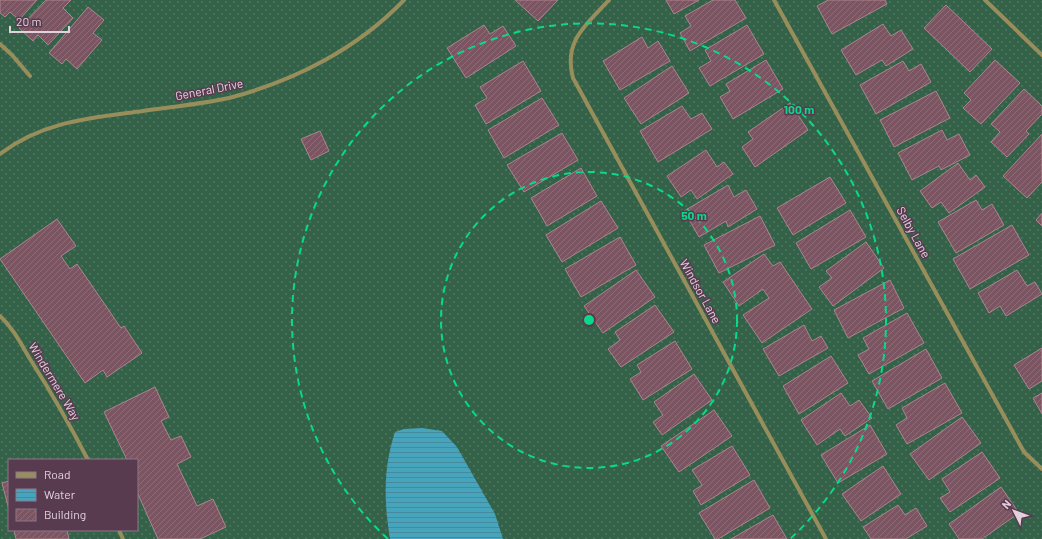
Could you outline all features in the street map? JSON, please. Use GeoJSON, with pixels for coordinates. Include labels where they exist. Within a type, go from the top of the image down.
{"type":"FeatureCollection","features":[{"type":"Feature","properties":{"kind":"street","name":"General Drive"},"geometry":{"type":"LineString","coordinates":[[0,154],[25,138],[68,122],[229,98],[273,85],[314,66],[350,46],[404,0]]}},
{"type":"Feature","properties":{"kind":"street","name":"Windsor Lane"},"geometry":{"type":"LineString","coordinates":[[609,0],[581,30],[571,50],[569,64],[573,78],[826,539]]}},
{"type":"Feature","properties":{"kind":"street","name":"Selby Lane"},"geometry":{"type":"LineString","coordinates":[[774,0],[1024,452],[1042,469]]}},
{"type":"Feature","properties":{"kind":"street"},"geometry":{"type":"LineString","coordinates":[[985,0],[1042,55]]}},
{"type":"Feature","properties":{"kind":"street"},"geometry":{"type":"LineString","coordinates":[[0,44],[12,55],[30,76]]}},
{"type":"Feature","properties":{"kind":"street","name":"Windermere Way"},"geometry":{"type":"LineString","coordinates":[[0,316],[13,331],[43,380],[72,428],[88,459]]}},
{"type":"Feature","properties":{"kind":"green space"},"geometry":{"type":"Polygon","coordinates":[[[0,0],[1042,0],[1042,539],[0,539],[0,0]]]}},
{"type":"Feature","properties":{"kind":"water"},"geometry":{"type":"Polygon","coordinates":[[[422,428],[442,431],[457,447],[495,514],[503,539],[390,539],[386,485],[388,459],[391,445],[395,432],[404,429],[422,428]]]}},
{"type":"Feature","properties":{"kind":"building"},"geometry":{"type":"Polygon","coordinates":[[[0,0],[37,0],[19,20],[10,12],[5,17],[0,13],[0,0]]]}},
{"type":"Feature","properties":{"kind":"building"},"geometry":{"type":"Polygon","coordinates":[[[46,0],[71,0],[63,8],[73,18],[48,45],[38,35],[33,41],[19,28],[46,0]]]}},
{"type":"Feature","properties":{"kind":"building"},"geometry":{"type":"Polygon","coordinates":[[[515,0],[558,0],[538,21],[515,0]]]}},
{"type":"Feature","properties":{"kind":"building"},"geometry":{"type":"Polygon","coordinates":[[[666,0],[699,0],[674,14],[666,0]]]}},
{"type":"Feature","properties":{"kind":"building"},"geometry":{"type":"Polygon","coordinates":[[[713,0],[735,0],[746,18],[690,51],[680,33],[691,26],[685,16],[713,0]]]}},
{"type":"Feature","properties":{"kind":"building"},"geometry":{"type":"Polygon","coordinates":[[[828,0],[885,0],[887,4],[832,34],[817,6],[828,0]]]}},
{"type":"Feature","properties":{"kind":"building"},"geometry":{"type":"Polygon","coordinates":[[[946,5],[992,49],[970,72],[924,28],[946,5]]]}},
{"type":"Feature","properties":{"kind":"building"},"geometry":{"type":"Polygon","coordinates":[[[88,7],[104,20],[93,33],[102,40],[77,69],[66,59],[62,64],[49,53],[88,7]]]}},
{"type":"Feature","properties":{"kind":"building"},"geometry":{"type":"Polygon","coordinates":[[[883,24],[891,36],[901,30],[913,49],[886,66],[882,60],[856,75],[841,50],[883,24]]]}},
{"type":"Feature","properties":{"kind":"building"},"geometry":{"type":"Polygon","coordinates":[[[484,25],[490,34],[503,26],[516,46],[466,78],[447,48],[484,25]]]}},
{"type":"Feature","properties":{"kind":"building"},"geometry":{"type":"Polygon","coordinates":[[[747,25],[764,54],[710,86],[699,68],[711,61],[705,50],[747,25]]]}},
{"type":"Feature","properties":{"kind":"building"},"geometry":{"type":"Polygon","coordinates":[[[642,37],[648,48],[658,41],[670,61],[620,90],[603,61],[642,37]]]}},
{"type":"Feature","properties":{"kind":"building"},"geometry":{"type":"Polygon","coordinates":[[[766,60],[783,89],[733,119],[720,97],[730,91],[726,84],[766,60]]]}},
{"type":"Feature","properties":{"kind":"building"},"geometry":{"type":"Polygon","coordinates":[[[995,60],[1020,83],[981,124],[963,108],[971,100],[964,93],[995,60]]]}},
{"type":"Feature","properties":{"kind":"building"},"geometry":{"type":"Polygon","coordinates":[[[523,61],[541,91],[486,124],[475,105],[487,98],[480,87],[523,61]]]}},
{"type":"Feature","properties":{"kind":"building"},"geometry":{"type":"Polygon","coordinates":[[[903,61],[909,71],[921,64],[931,82],[876,114],[860,85],[903,61]]]}},
{"type":"Feature","properties":{"kind":"building"},"geometry":{"type":"Polygon","coordinates":[[[672,66],[689,93],[641,124],[624,98],[672,66]]]}},
{"type":"Feature","properties":{"kind":"building"},"geometry":{"type":"Polygon","coordinates":[[[1024,89],[1042,106],[1042,114],[1026,131],[1029,134],[1007,157],[991,142],[1000,132],[991,124],[1024,89]]]}},
{"type":"Feature","properties":{"kind":"building"},"geometry":{"type":"Polygon","coordinates":[[[936,91],[950,118],[894,147],[880,120],[936,91]]]}},
{"type":"Feature","properties":{"kind":"building"},"geometry":{"type":"Polygon","coordinates":[[[542,98],[559,125],[504,158],[488,130],[542,98]]]}},
{"type":"Feature","properties":{"kind":"building"},"geometry":{"type":"Polygon","coordinates":[[[790,103],[808,130],[755,167],[742,147],[753,139],[748,132],[790,103]]]}},
{"type":"Feature","properties":{"kind":"building"},"geometry":{"type":"Polygon","coordinates":[[[682,106],[691,119],[702,113],[712,129],[658,162],[640,131],[682,106]]]}},
{"type":"Feature","properties":{"kind":"building"},"geometry":{"type":"Polygon","coordinates":[[[942,130],[947,140],[959,134],[970,155],[941,170],[939,166],[912,180],[898,153],[942,130]]]}},
{"type":"Feature","properties":{"kind":"building"},"geometry":{"type":"Polygon","coordinates":[[[320,131],[329,151],[311,160],[301,139],[320,131]]]}},
{"type":"Feature","properties":{"kind":"building"},"geometry":{"type":"Polygon","coordinates":[[[562,133],[578,160],[524,192],[507,165],[562,133]]]}},
{"type":"Feature","properties":{"kind":"building"},"geometry":{"type":"Polygon","coordinates":[[[1042,134],[1042,182],[1027,198],[1003,176],[1042,134]]]}},
{"type":"Feature","properties":{"kind":"building"},"geometry":{"type":"Polygon","coordinates":[[[706,150],[717,167],[724,162],[733,174],[697,199],[691,190],[681,197],[667,176],[706,150]]]}},
{"type":"Feature","properties":{"kind":"building"},"geometry":{"type":"Polygon","coordinates":[[[958,163],[970,180],[976,175],[985,187],[949,213],[941,202],[932,208],[920,191],[958,163]]]}},
{"type":"Feature","properties":{"kind":"building"},"geometry":{"type":"Polygon","coordinates":[[[581,168],[597,196],[547,226],[531,198],[581,168]]]}},
{"type":"Feature","properties":{"kind":"building"},"geometry":{"type":"Polygon","coordinates":[[[830,177],[846,203],[793,235],[777,208],[830,177]]]}},
{"type":"Feature","properties":{"kind":"building"},"geometry":{"type":"Polygon","coordinates":[[[728,185],[734,197],[746,190],[757,209],[728,227],[726,221],[699,237],[684,211],[728,185]]]}},
{"type":"Feature","properties":{"kind":"building"},"geometry":{"type":"Polygon","coordinates":[[[976,200],[982,210],[992,204],[1004,225],[956,253],[938,222],[976,200]]]}},
{"type":"Feature","properties":{"kind":"building"},"geometry":{"type":"Polygon","coordinates":[[[601,201],[618,228],[562,262],[546,235],[601,201]]]}},
{"type":"Feature","properties":{"kind":"building"},"geometry":{"type":"Polygon","coordinates":[[[850,210],[866,237],[811,269],[796,243],[850,210]]]}},
{"type":"Feature","properties":{"kind":"building"},"geometry":{"type":"Polygon","coordinates":[[[1042,213],[1042,226],[1036,220],[1042,213]]]}},
{"type":"Feature","properties":{"kind":"building"},"geometry":{"type":"Polygon","coordinates":[[[760,216],[775,245],[719,273],[704,245],[760,216]]]}},
{"type":"Feature","properties":{"kind":"building"},"geometry":{"type":"Polygon","coordinates":[[[57,219],[76,246],[61,256],[70,269],[77,264],[121,328],[124,326],[142,353],[107,377],[103,370],[85,383],[0,259],[57,219]]]}},
{"type":"Feature","properties":{"kind":"building"},"geometry":{"type":"Polygon","coordinates":[[[1012,225],[1029,255],[970,289],[953,259],[1012,225]]]}},
{"type":"Feature","properties":{"kind":"building"},"geometry":{"type":"Polygon","coordinates":[[[620,237],[636,265],[581,297],[565,269],[620,237]]]}},
{"type":"Feature","properties":{"kind":"building"},"geometry":{"type":"Polygon","coordinates":[[[866,242],[884,268],[833,306],[819,287],[832,278],[826,271],[866,242]]]}},
{"type":"Feature","properties":{"kind":"building"},"geometry":{"type":"Polygon","coordinates":[[[764,254],[773,266],[780,262],[812,309],[762,343],[743,315],[769,298],[763,289],[739,306],[723,282],[764,254]]]}},
{"type":"Feature","properties":{"kind":"building"},"geometry":{"type":"Polygon","coordinates":[[[636,270],[655,297],[603,333],[584,306],[636,270]]]}},
{"type":"Feature","properties":{"kind":"building"},"geometry":{"type":"Polygon","coordinates":[[[1017,270],[1027,286],[1035,282],[1042,294],[1006,316],[1000,306],[989,313],[978,293],[1017,270]]]}},
{"type":"Feature","properties":{"kind":"building"},"geometry":{"type":"Polygon","coordinates":[[[890,280],[904,308],[848,338],[834,310],[890,280]]]}},
{"type":"Feature","properties":{"kind":"building"},"geometry":{"type":"Polygon","coordinates":[[[655,305],[674,332],[621,367],[608,349],[620,340],[615,332],[655,305]]]}},
{"type":"Feature","properties":{"kind":"building"},"geometry":{"type":"Polygon","coordinates":[[[907,313],[924,343],[869,374],[858,355],[869,349],[863,338],[907,313]]]}},
{"type":"Feature","properties":{"kind":"building"},"geometry":{"type":"Polygon","coordinates":[[[804,325],[812,341],[821,336],[828,348],[779,376],[763,349],[804,325]]]}},
{"type":"Feature","properties":{"kind":"building"},"geometry":{"type":"Polygon","coordinates":[[[675,341],[692,369],[643,400],[630,379],[641,372],[637,365],[675,341]]]}},
{"type":"Feature","properties":{"kind":"building"},"geometry":{"type":"Polygon","coordinates":[[[1042,348],[1042,381],[1029,389],[1014,365],[1042,348]]]}},
{"type":"Feature","properties":{"kind":"building"},"geometry":{"type":"Polygon","coordinates":[[[926,349],[942,378],[888,409],[872,381],[926,349]]]}},
{"type":"Feature","properties":{"kind":"building"},"geometry":{"type":"Polygon","coordinates":[[[831,356],[848,383],[799,414],[783,386],[831,356]]]}},
{"type":"Feature","properties":{"kind":"building"},"geometry":{"type":"Polygon","coordinates":[[[694,374],[712,400],[662,435],[653,422],[663,415],[654,402],[694,374]]]}},
{"type":"Feature","properties":{"kind":"building"},"geometry":{"type":"Polygon","coordinates":[[[945,383],[962,413],[907,444],[896,425],[907,418],[902,408],[945,383]]]}},
{"type":"Feature","properties":{"kind":"building"},"geometry":{"type":"Polygon","coordinates":[[[155,387],[169,417],[161,421],[171,440],[181,436],[191,457],[177,464],[197,506],[213,499],[226,527],[200,539],[158,539],[138,494],[138,459],[127,459],[104,412],[155,387]]]}},
{"type":"Feature","properties":{"kind":"building"},"geometry":{"type":"Polygon","coordinates":[[[841,393],[850,406],[859,400],[872,418],[845,436],[840,429],[817,445],[801,420],[841,393]]]}},
{"type":"Feature","properties":{"kind":"building"},"geometry":{"type":"Polygon","coordinates":[[[1042,393],[1042,414],[1033,398],[1042,393]]]}},
{"type":"Feature","properties":{"kind":"building"},"geometry":{"type":"Polygon","coordinates":[[[714,410],[732,436],[679,472],[661,446],[714,410]]]}},
{"type":"Feature","properties":{"kind":"building"},"geometry":{"type":"Polygon","coordinates":[[[962,417],[981,443],[929,480],[910,454],[962,417]]]}},
{"type":"Feature","properties":{"kind":"building"},"geometry":{"type":"Polygon","coordinates":[[[870,425],[887,454],[838,483],[821,455],[870,425]]]}},
{"type":"Feature","properties":{"kind":"building"},"geometry":{"type":"Polygon","coordinates":[[[732,446],[750,475],[701,505],[693,491],[702,485],[692,470],[732,446]]]}},
{"type":"Feature","properties":{"kind":"building"},"geometry":{"type":"Polygon","coordinates":[[[982,452],[1000,478],[950,512],[940,498],[950,492],[942,479],[982,452]]]}},
{"type":"Feature","properties":{"kind":"building"},"geometry":{"type":"Polygon","coordinates":[[[883,466],[901,494],[861,521],[842,494],[883,466]]]}},
{"type":"Feature","properties":{"kind":"building"},"geometry":{"type":"Polygon","coordinates":[[[754,480],[770,508],[718,539],[715,539],[699,513],[754,480]]]}},
{"type":"Feature","properties":{"kind":"building"},"geometry":{"type":"Polygon","coordinates":[[[8,481],[8,506],[2,483],[8,481]]]}},
{"type":"Feature","properties":{"kind":"building"},"geometry":{"type":"Polygon","coordinates":[[[1001,487],[1019,513],[982,539],[959,539],[949,524],[1001,487]]]}},
{"type":"Feature","properties":{"kind":"building"},"geometry":{"type":"Polygon","coordinates":[[[898,505],[905,515],[916,508],[927,526],[906,539],[871,539],[863,527],[898,505]]]}},
{"type":"Feature","properties":{"kind":"building"},"geometry":{"type":"Polygon","coordinates":[[[773,515],[787,539],[731,539],[773,515]]]}},
{"type":"Feature","properties":{"kind":"building"},"geometry":{"type":"Polygon","coordinates":[[[14,531],[67,531],[69,539],[16,539],[14,531]]]}}]}
